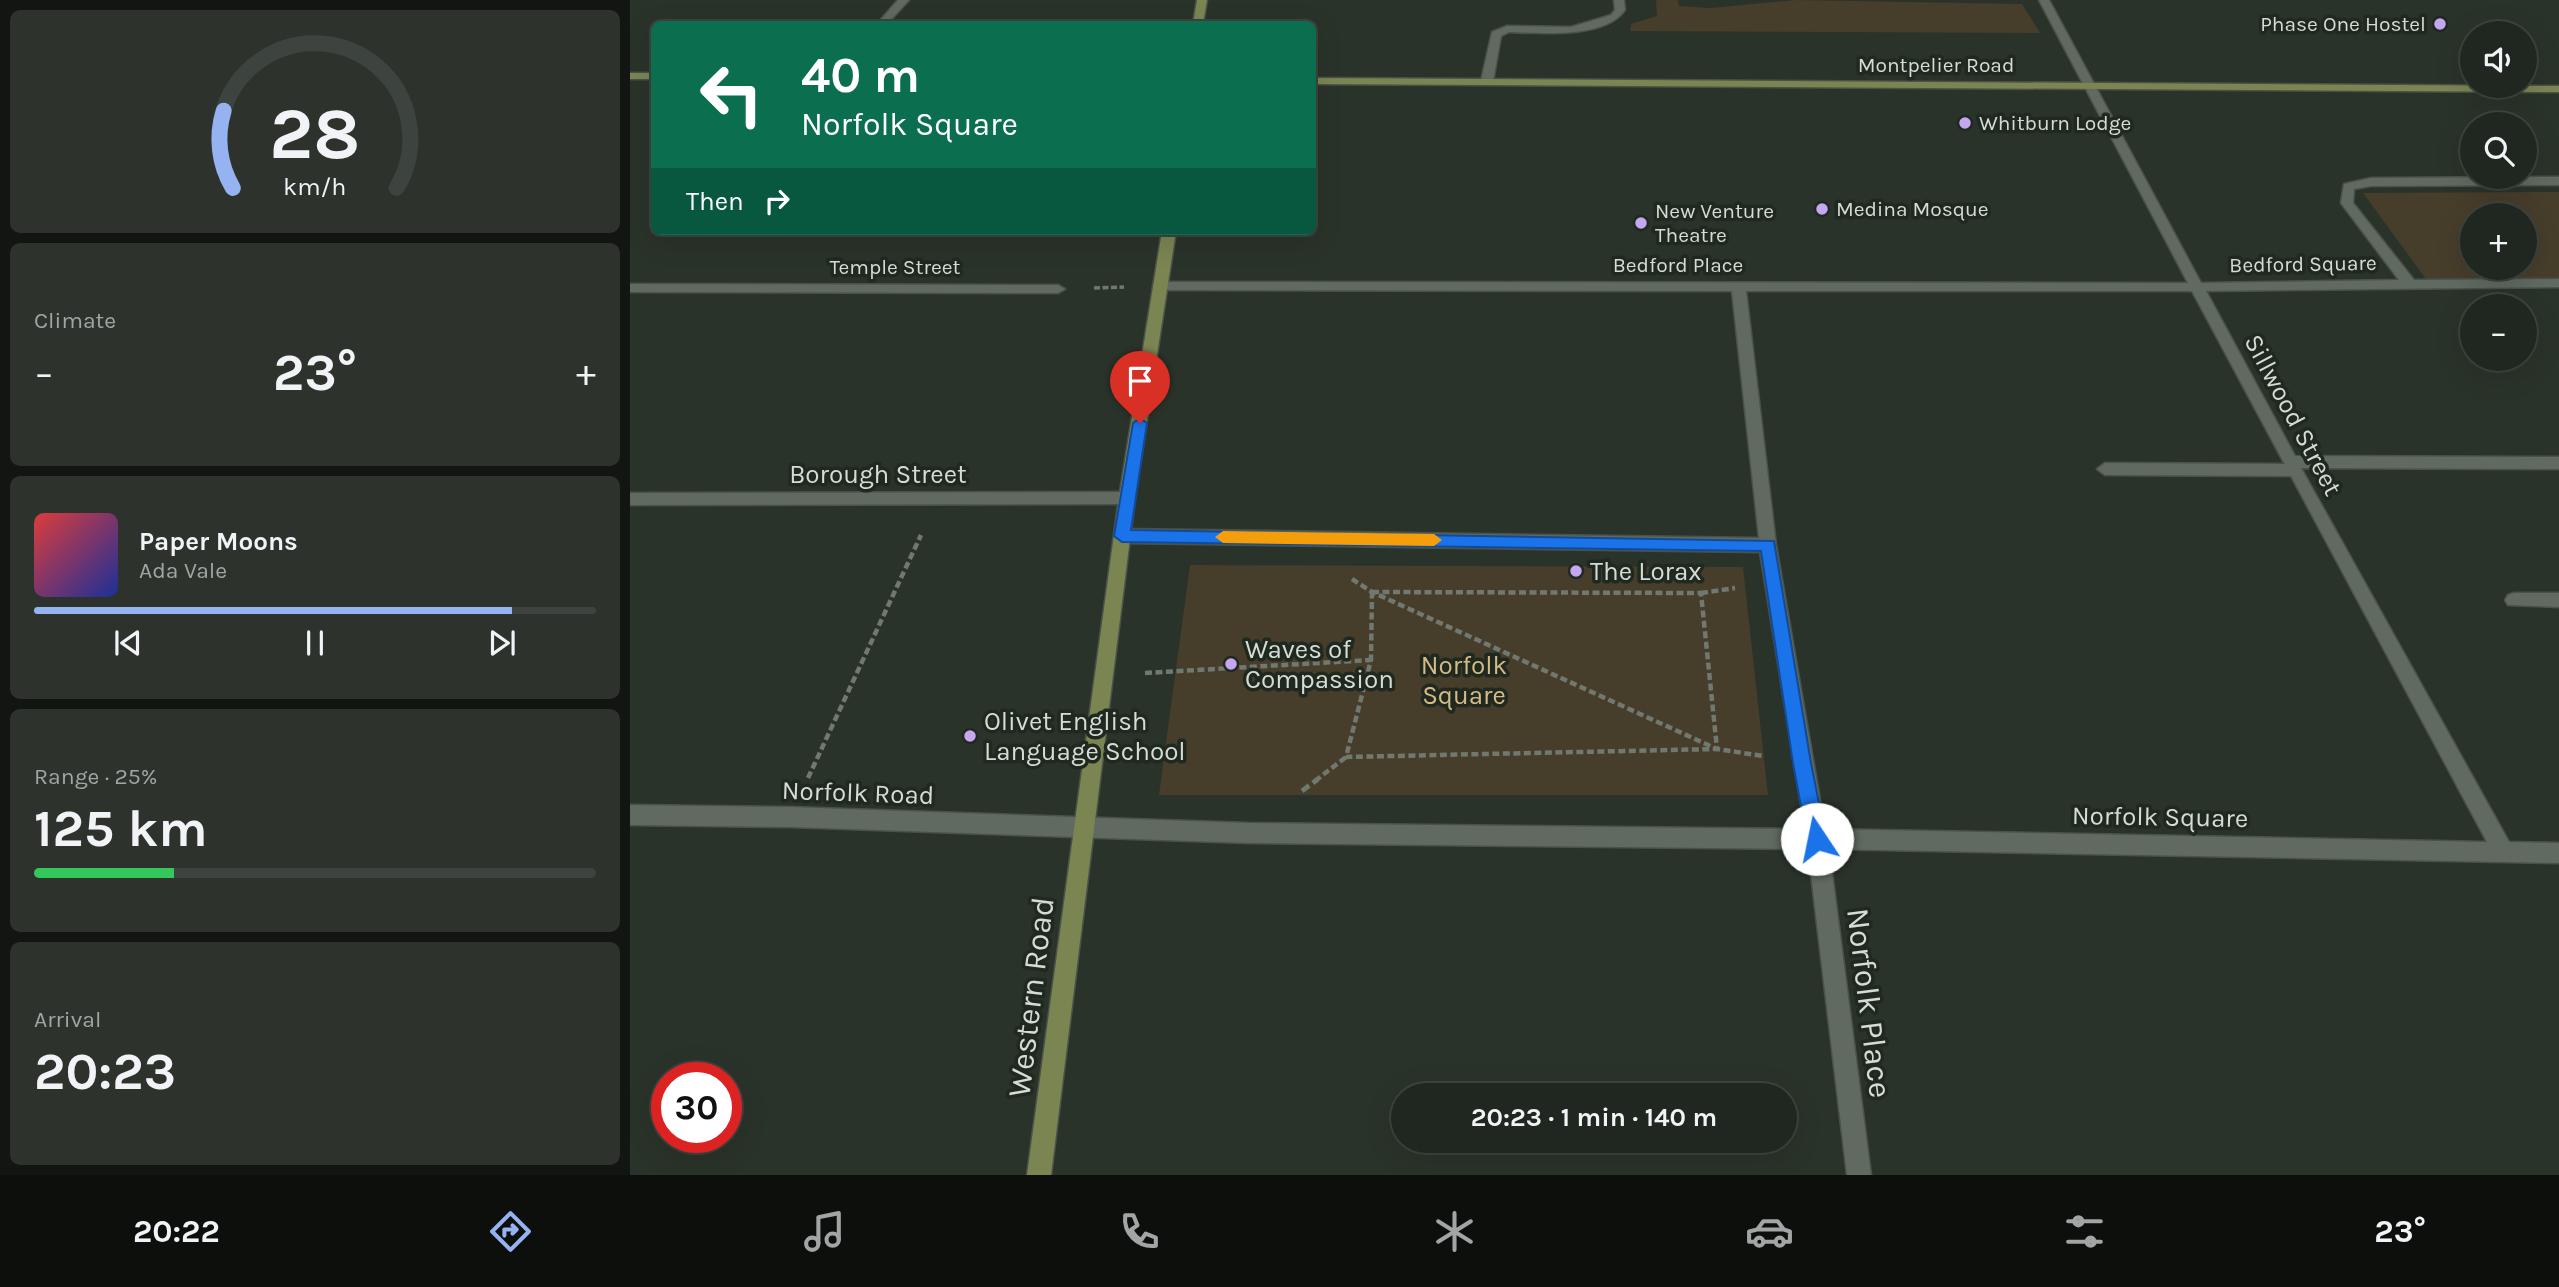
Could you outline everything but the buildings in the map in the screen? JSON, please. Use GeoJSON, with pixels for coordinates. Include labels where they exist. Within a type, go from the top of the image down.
{"type":"FeatureCollection","features":[{"type":"Feature","properties":{"kind":"main road"},"geometry":{"type":"LineString","coordinates":[[1198,21],[1202,0]]}},
{"type":"Feature","properties":{"kind":"main road"},"geometry":{"type":"LineString","coordinates":[[630,76],[651,76]]}},
{"type":"Feature","properties":{"kind":"main road","name":"Montpelier Road"},"geometry":{"type":"LineString","coordinates":[[1316,81],[2559,89]]}},
{"type":"Feature","properties":{"kind":"main road"},"geometry":{"type":"LineString","coordinates":[[1084,827],[1106,675],[1127,498],[1168,235]]}},
{"type":"Feature","properties":{"kind":"main road","name":"Western Road"},"geometry":{"type":"LineString","coordinates":[[1040,1175],[1084,827]]}},
{"type":"Feature","properties":{"kind":"street"},"geometry":{"type":"LineString","coordinates":[[886,21],[904,0]]}},
{"type":"Feature","properties":{"kind":"street"},"geometry":{"type":"LineString","coordinates":[[1487,81],[1496,34],[1507,29],[1572,30],[1615,18],[1620,10],[1619,0]]}},
{"type":"Feature","properties":{"kind":"street","name":"Sillwood Street"},"geometry":{"type":"LineString","coordinates":[[2044,0],[2292,466],[2503,851]]}},
{"type":"Feature","properties":{"kind":"street","name":"Bedford Square"},"geometry":{"type":"LineString","coordinates":[[2410,284],[2347,203],[2348,187],[2371,182],[2559,181]]}},
{"type":"Feature","properties":{"kind":"street","name":"Bedford Square"},"geometry":{"type":"LineString","coordinates":[[2196,287],[2559,283]]}},
{"type":"Feature","properties":{"kind":"street","name":"Bedford Place"},"geometry":{"type":"LineString","coordinates":[[1160,286],[2196,287]]}},
{"type":"Feature","properties":{"kind":"street"},"geometry":{"type":"LineString","coordinates":[[1738,286],[1768,545],[1802,763],[1817,839]]}},
{"type":"Feature","properties":{"kind":"street","name":"Temple Street"},"geometry":{"type":"LineString","coordinates":[[630,288],[1058,289]]}},
{"type":"Feature","properties":{"kind":"street"},"geometry":{"type":"LineString","coordinates":[[2105,469],[2559,463]]}},
{"type":"Feature","properties":{"kind":"street","name":"Borough Street"},"geometry":{"type":"LineString","coordinates":[[630,499],[1127,498]]}},
{"type":"Feature","properties":{"kind":"street"},"geometry":{"type":"LineString","coordinates":[[1122,536],[1768,545]]}},
{"type":"Feature","properties":{"kind":"street"},"geometry":{"type":"LineString","coordinates":[[2514,600],[2559,600]]}},
{"type":"Feature","properties":{"kind":"street","name":"Norfolk Road"},"geometry":{"type":"LineString","coordinates":[[630,816],[790,817],[1084,827]]}},
{"type":"Feature","properties":{"kind":"street","name":"Norfolk Square"},"geometry":{"type":"LineString","coordinates":[[1084,827],[1249,833],[1817,839],[2559,853]]}},
{"type":"Feature","properties":{"kind":"street","name":"Norfolk Place"},"geometry":{"type":"LineString","coordinates":[[1817,839],[1859,1175]]}},
{"type":"Feature","properties":{"kind":"path"},"geometry":{"type":"LineString","coordinates":[[1058,289],[1160,286]]}},
{"type":"Feature","properties":{"kind":"path"},"geometry":{"type":"LineString","coordinates":[[790,817],[938,498]]}},
{"type":"Feature","properties":{"kind":"path"},"geometry":{"type":"LineString","coordinates":[[1290,538],[1372,593],[1717,749]]}},
{"type":"Feature","properties":{"kind":"path"},"geometry":{"type":"LineString","coordinates":[[1346,757],[1371,660],[1372,593]]}},
{"type":"Feature","properties":{"kind":"path"},"geometry":{"type":"LineString","coordinates":[[1372,593],[1701,593],[1717,749]]}},
{"type":"Feature","properties":{"kind":"path"},"geometry":{"type":"LineString","coordinates":[[1106,675],[1371,660]]}},
{"type":"Feature","properties":{"kind":"path"},"geometry":{"type":"LineString","coordinates":[[1249,833],[1346,757],[1717,749],[1802,763]]}},
{"type":"Feature","properties":{"kind":"green space"},"geometry":{"type":"Polygon","coordinates":[[[1656,0],[1678,0],[1679,6],[1710,8],[1796,0],[2022,4],[2040,33],[1630,31],[1631,24],[1657,16],[1656,0]]]}},
{"type":"Feature","properties":{"kind":"green space"},"geometry":{"type":"Polygon","coordinates":[[[2559,192],[2559,278],[2537,278],[2537,203],[2460,203],[2460,279],[2426,279],[2363,193],[2559,192]]]}},
{"type":"Feature","properties":{"kind":"green space","name":"Norfolk Square"},"geometry":{"type":"Polygon","coordinates":[[[1190,565],[1743,567],[1768,795],[1159,795],[1190,565]]]}},
{"type":"Feature","properties":{"kind":"slow traffic"},"geometry":{"type":"LineString","coordinates":[[1223,537],[1434,540]]}},
{"type":"Feature","properties":{"kind":"place","name":"Phase One Hostel"},"geometry":{"type":"Point","coordinates":[2440,24]}},
{"type":"Feature","properties":{"kind":"place","name":"Whitburn Lodge"},"geometry":{"type":"Point","coordinates":[1965,123]}},
{"type":"Feature","properties":{"kind":"place","name":"Medina Mosque"},"geometry":{"type":"Point","coordinates":[1822,209]}},
{"type":"Feature","properties":{"kind":"place","name":"New Venture Theatre"},"geometry":{"type":"Point","coordinates":[1641,223]}},
{"type":"Feature","properties":{"kind":"place","name":"The Lorax"},"geometry":{"type":"Point","coordinates":[1576,571]}},
{"type":"Feature","properties":{"kind":"place","name":"Waves of Compassion"},"geometry":{"type":"Point","coordinates":[1231,664]}},
{"type":"Feature","properties":{"kind":"place","name":"Olivet English Language School"},"geometry":{"type":"Point","coordinates":[970,736]}},
{"type":"Feature","properties":{"kind":"route"},"geometry":{"type":"LineString","coordinates":[[1140,423],[1122,536],[1768,545],[1802,763],[1817,839]]}}]}
